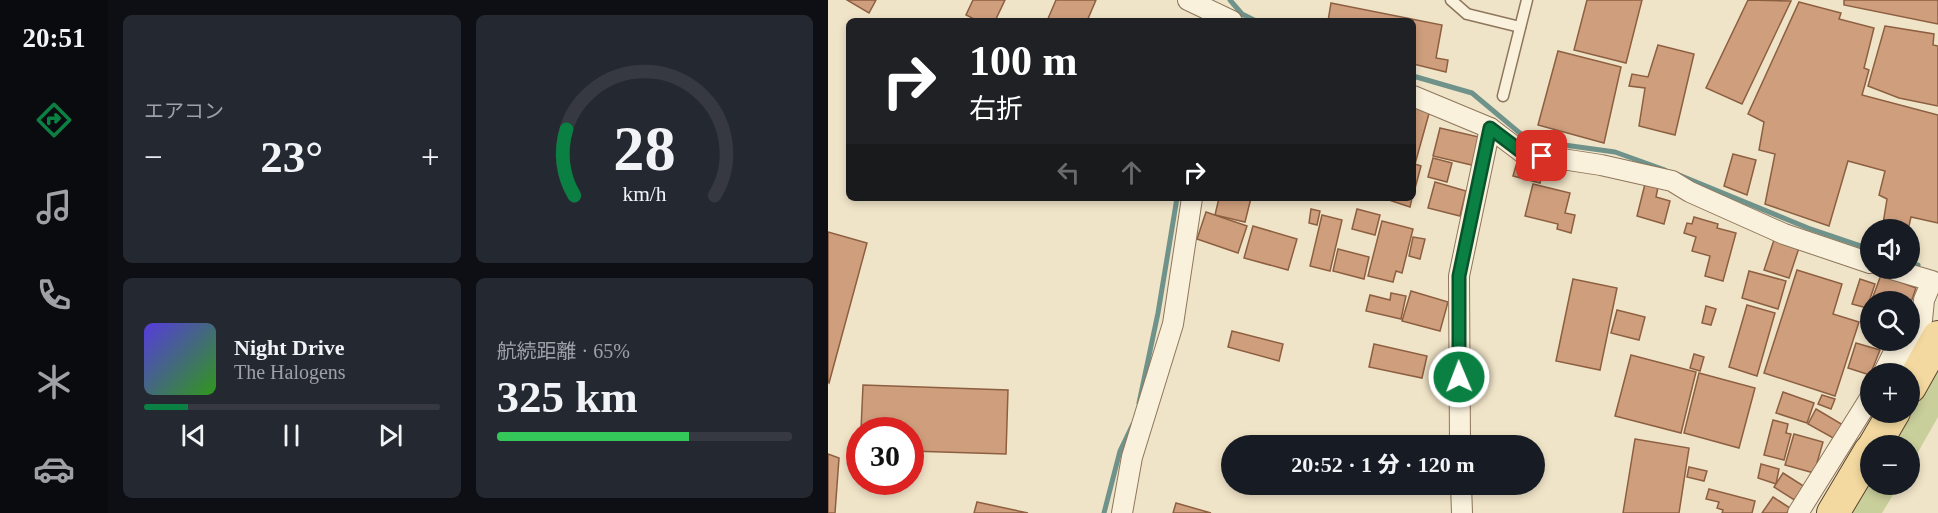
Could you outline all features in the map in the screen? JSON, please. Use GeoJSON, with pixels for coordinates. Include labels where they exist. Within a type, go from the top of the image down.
{"type":"FeatureCollection","features":[{"type":"Feature","properties":{"kind":"main road"},"geometry":{"type":"LineString","coordinates":[[1920,368],[1938,337]]}},
{"type":"Feature","properties":{"kind":"main road"},"geometry":{"type":"LineString","coordinates":[[1833,513],[1860,468]]}},
{"type":"Feature","properties":{"kind":"street"},"geometry":{"type":"LineString","coordinates":[[1188,0],[1221,18]]}},
{"type":"Feature","properties":{"kind":"street"},"geometry":{"type":"LineString","coordinates":[[1416,97],[1490,128],[1523,153],[1601,165],[1672,181],[1690,192],[1784,234],[1860,260]]}},
{"type":"Feature","properties":{"kind":"street"},"geometry":{"type":"LineString","coordinates":[[1460,435],[1459,276],[1490,128]]}},
{"type":"Feature","properties":{"kind":"street"},"geometry":{"type":"LineString","coordinates":[[1122,513],[1132,457],[1173,324],[1192,201]]}},
{"type":"Feature","properties":{"kind":"street"},"geometry":{"type":"LineString","coordinates":[[1920,275],[1935,278],[1920,306]]}},
{"type":"Feature","properties":{"kind":"street"},"geometry":{"type":"LineString","coordinates":[[1908,363],[1922,320],[1924,300]]}},
{"type":"Feature","properties":{"kind":"street"},"geometry":{"type":"LineString","coordinates":[[1798,513],[1860,414]]}},
{"type":"Feature","properties":{"kind":"street"},"geometry":{"type":"LineString","coordinates":[[1461,495],[1462,513]]}},
{"type":"Feature","properties":{"kind":"lane"},"geometry":{"type":"LineString","coordinates":[[1451,0],[1467,14],[1520,27]]}},
{"type":"Feature","properties":{"kind":"lane"},"geometry":{"type":"LineString","coordinates":[[1503,96],[1527,0]]}},
{"type":"Feature","properties":{"kind":"green space"},"geometry":{"type":"Polygon","coordinates":[[[1938,356],[1938,417],[1920,448],[1920,435],[1895,435],[1903,423],[1920,423],[1920,392],[1938,356]]]}},
{"type":"Feature","properties":{"kind":"green space"},"geometry":{"type":"Polygon","coordinates":[[[1860,492],[1860,495],[1893,495],[1882,513],[1848,513],[1860,492]]]}},
{"type":"Feature","properties":{"kind":"building"},"geometry":{"type":"Polygon","coordinates":[[[847,0],[876,0],[869,13],[847,0]]]}},
{"type":"Feature","properties":{"kind":"building"},"geometry":{"type":"Polygon","coordinates":[[[973,0],[1005,0],[996,18],[972,18],[966,15],[973,0]]]}},
{"type":"Feature","properties":{"kind":"building"},"geometry":{"type":"Polygon","coordinates":[[[1056,0],[1096,0],[1088,18],[1048,18],[1056,0]]]}},
{"type":"Feature","properties":{"kind":"building"},"geometry":{"type":"Polygon","coordinates":[[[1587,0],[1642,0],[1626,63],[1574,50],[1587,0]]]}},
{"type":"Feature","properties":{"kind":"building"},"geometry":{"type":"Polygon","coordinates":[[[1748,0],[1791,1],[1742,104],[1706,88],[1748,0]]]}},
{"type":"Feature","properties":{"kind":"building"},"geometry":{"type":"Polygon","coordinates":[[[1844,0],[1938,0],[1938,24],[1844,5],[1844,0]]]}},
{"type":"Feature","properties":{"kind":"building"},"geometry":{"type":"Polygon","coordinates":[[[1799,2],[1841,13],[1839,19],[1874,28],[1864,68],[1869,70],[1862,95],[1938,115],[1938,223],[1911,217],[1911,219],[1884,219],[1887,199],[1879,195],[1885,171],[1848,161],[1829,226],[1765,204],[1775,154],[1759,150],[1764,122],[1748,114],[1799,2]]]}},
{"type":"Feature","properties":{"kind":"building"},"geometry":{"type":"Polygon","coordinates":[[[1331,3],[1407,18],[1328,18],[1331,3]]]}},
{"type":"Feature","properties":{"kind":"building"},"geometry":{"type":"Polygon","coordinates":[[[1416,20],[1442,25],[1436,58],[1448,60],[1446,72],[1416,65],[1416,20]]]}},
{"type":"Feature","properties":{"kind":"building"},"geometry":{"type":"Polygon","coordinates":[[[1885,26],[1934,34],[1933,45],[1938,46],[1938,106],[1899,98],[1868,86],[1885,26]]]}},
{"type":"Feature","properties":{"kind":"building"},"geometry":{"type":"Polygon","coordinates":[[[1658,45],[1694,54],[1675,135],[1639,126],[1645,88],[1629,86],[1632,74],[1648,77],[1658,45]]]}},
{"type":"Feature","properties":{"kind":"building"},"geometry":{"type":"Polygon","coordinates":[[[1558,51],[1621,67],[1604,143],[1538,125],[1558,51]]]}},
{"type":"Feature","properties":{"kind":"building"},"geometry":{"type":"Polygon","coordinates":[[[1416,107],[1430,110],[1416,160],[1416,107]]]}},
{"type":"Feature","properties":{"kind":"building"},"geometry":{"type":"Polygon","coordinates":[[[1440,128],[1483,138],[1476,166],[1433,156],[1440,128]]]}},
{"type":"Feature","properties":{"kind":"building"},"geometry":{"type":"Polygon","coordinates":[[[1733,154],[1756,160],[1747,195],[1724,186],[1733,154]]]}},
{"type":"Feature","properties":{"kind":"building"},"geometry":{"type":"Polygon","coordinates":[[[1433,158],[1452,163],[1447,182],[1428,177],[1433,158]]]}},
{"type":"Feature","properties":{"kind":"building"},"geometry":{"type":"Polygon","coordinates":[[[1518,159],[1537,164],[1535,173],[1542,175],[1540,183],[1513,176],[1518,159]]]}},
{"type":"Feature","properties":{"kind":"building"},"geometry":{"type":"Polygon","coordinates":[[[1416,164],[1421,166],[1416,185],[1416,164]]]}},
{"type":"Feature","properties":{"kind":"building"},"geometry":{"type":"Polygon","coordinates":[[[1435,182],[1466,191],[1460,216],[1428,208],[1435,182]]]}},
{"type":"Feature","properties":{"kind":"building"},"geometry":{"type":"Polygon","coordinates":[[[1533,184],[1570,193],[1565,213],[1575,215],[1571,233],[1557,229],[1558,224],[1525,216],[1533,184]]]}},
{"type":"Feature","properties":{"kind":"building"},"geometry":{"type":"Polygon","coordinates":[[[1645,184],[1658,187],[1656,197],[1670,201],[1664,224],[1637,216],[1645,184]]]}},
{"type":"Feature","properties":{"kind":"building"},"geometry":{"type":"Polygon","coordinates":[[[1218,201],[1250,201],[1245,222],[1215,215],[1218,201]]]}},
{"type":"Feature","properties":{"kind":"building"},"geometry":{"type":"Polygon","coordinates":[[[1392,201],[1411,201],[1410,207],[1392,201]]]}},
{"type":"Feature","properties":{"kind":"building"},"geometry":{"type":"Polygon","coordinates":[[[1311,209],[1320,211],[1317,225],[1309,223],[1311,209]]]}},
{"type":"Feature","properties":{"kind":"building"},"geometry":{"type":"Polygon","coordinates":[[[1357,209],[1380,215],[1375,235],[1352,229],[1357,209]]]}},
{"type":"Feature","properties":{"kind":"building"},"geometry":{"type":"Polygon","coordinates":[[[1206,212],[1247,226],[1238,253],[1197,239],[1206,212]]]}},
{"type":"Feature","properties":{"kind":"building"},"geometry":{"type":"Polygon","coordinates":[[[1322,215],[1342,220],[1330,271],[1310,266],[1322,215]]]}},
{"type":"Feature","properties":{"kind":"building"},"geometry":{"type":"Polygon","coordinates":[[[1694,217],[1718,224],[1717,228],[1736,233],[1723,281],[1705,276],[1710,256],[1692,251],[1696,237],[1684,233],[1687,223],[1692,224],[1694,217]]]}},
{"type":"Feature","properties":{"kind":"building"},"geometry":{"type":"Polygon","coordinates":[[[1382,221],[1413,229],[1402,273],[1396,271],[1393,282],[1368,276],[1382,221]]]}},
{"type":"Feature","properties":{"kind":"building"},"geometry":{"type":"Polygon","coordinates":[[[1253,226],[1297,239],[1288,270],[1244,258],[1253,226]]]}},
{"type":"Feature","properties":{"kind":"building"},"geometry":{"type":"Polygon","coordinates":[[[828,232],[867,243],[829,383],[828,382],[828,232]]]}},
{"type":"Feature","properties":{"kind":"building"},"geometry":{"type":"Polygon","coordinates":[[[1413,237],[1425,239],[1420,259],[1409,256],[1413,237]]]}},
{"type":"Feature","properties":{"kind":"building"},"geometry":{"type":"Polygon","coordinates":[[[1774,240],[1799,248],[1789,278],[1764,270],[1774,240]]]}},
{"type":"Feature","properties":{"kind":"building"},"geometry":{"type":"Polygon","coordinates":[[[1338,249],[1369,257],[1364,279],[1333,271],[1338,249]]]}},
{"type":"Feature","properties":{"kind":"building"},"geometry":{"type":"Polygon","coordinates":[[[1797,270],[1842,284],[1833,314],[1859,322],[1835,396],[1764,373],[1797,270]]]}},
{"type":"Feature","properties":{"kind":"building"},"geometry":{"type":"Polygon","coordinates":[[[1749,271],[1786,281],[1778,309],[1742,298],[1749,271]]]}},
{"type":"Feature","properties":{"kind":"building"},"geometry":{"type":"Polygon","coordinates":[[[1573,279],[1617,288],[1600,370],[1556,361],[1573,279]]]}},
{"type":"Feature","properties":{"kind":"building"},"geometry":{"type":"Polygon","coordinates":[[[1860,279],[1875,284],[1873,291],[1860,291],[1860,306],[1852,304],[1860,279]]]}},
{"type":"Feature","properties":{"kind":"building"},"geometry":{"type":"Polygon","coordinates":[[[1880,279],[1892,279],[1916,288],[1915,291],[1875,291],[1880,279]]]}},
{"type":"Feature","properties":{"kind":"building"},"geometry":{"type":"Polygon","coordinates":[[[1411,291],[1448,302],[1440,331],[1402,321],[1411,291]]]}},
{"type":"Feature","properties":{"kind":"building"},"geometry":{"type":"Polygon","coordinates":[[[1391,293],[1406,296],[1401,319],[1366,311],[1370,295],[1390,300],[1391,293]]]}},
{"type":"Feature","properties":{"kind":"building"},"geometry":{"type":"Polygon","coordinates":[[[1747,305],[1775,313],[1757,376],[1729,367],[1747,305]]]}},
{"type":"Feature","properties":{"kind":"building"},"geometry":{"type":"Polygon","coordinates":[[[1706,306],[1716,309],[1711,325],[1702,323],[1706,306]]]}},
{"type":"Feature","properties":{"kind":"building"},"geometry":{"type":"Polygon","coordinates":[[[1617,310],[1645,317],[1639,340],[1611,333],[1617,310]]]}},
{"type":"Feature","properties":{"kind":"building"},"geometry":{"type":"Polygon","coordinates":[[[1232,331],[1283,344],[1279,361],[1228,347],[1232,331]]]}},
{"type":"Feature","properties":{"kind":"building"},"geometry":{"type":"Polygon","coordinates":[[[1856,343],[1860,344],[1860,351],[1880,351],[1875,363],[1860,363],[1860,372],[1848,368],[1856,343]]]}},
{"type":"Feature","properties":{"kind":"building"},"geometry":{"type":"Polygon","coordinates":[[[1374,344],[1427,356],[1422,378],[1369,367],[1374,344]]]}},
{"type":"Feature","properties":{"kind":"building"},"geometry":{"type":"Polygon","coordinates":[[[1694,354],[1704,357],[1700,371],[1690,368],[1694,354]]]}},
{"type":"Feature","properties":{"kind":"building"},"geometry":{"type":"Polygon","coordinates":[[[1631,355],[1696,372],[1681,433],[1615,416],[1631,355]]]}},
{"type":"Feature","properties":{"kind":"building"},"geometry":{"type":"Polygon","coordinates":[[[1699,373],[1755,388],[1739,448],[1684,433],[1699,373]]]}},
{"type":"Feature","properties":{"kind":"building"},"geometry":{"type":"Polygon","coordinates":[[[863,385],[1008,390],[1006,454],[924,451],[924,417],[862,417],[863,385]]]}},
{"type":"Feature","properties":{"kind":"building"},"geometry":{"type":"Polygon","coordinates":[[[1783,392],[1814,403],[1807,423],[1776,413],[1783,392]]]}},
{"type":"Feature","properties":{"kind":"building"},"geometry":{"type":"Polygon","coordinates":[[[1822,395],[1835,399],[1831,409],[1818,404],[1822,395]]]}},
{"type":"Feature","properties":{"kind":"building"},"geometry":{"type":"Polygon","coordinates":[[[1816,409],[1843,425],[1835,439],[1808,424],[1816,409]]]}},
{"type":"Feature","properties":{"kind":"building"},"geometry":{"type":"Polygon","coordinates":[[[1773,420],[1788,424],[1786,433],[1791,434],[1784,460],[1764,455],[1773,420]]]}},
{"type":"Feature","properties":{"kind":"building"},"geometry":{"type":"Polygon","coordinates":[[[1794,434],[1823,442],[1814,473],[1785,465],[1794,434]]]}},
{"type":"Feature","properties":{"kind":"building"},"geometry":{"type":"Polygon","coordinates":[[[1635,439],[1689,448],[1679,513],[1623,513],[1635,439]]]}},
{"type":"Feature","properties":{"kind":"building"},"geometry":{"type":"Polygon","coordinates":[[[828,454],[839,458],[835,513],[828,513],[828,454]]]}},
{"type":"Feature","properties":{"kind":"building"},"geometry":{"type":"Polygon","coordinates":[[[1761,464],[1779,469],[1776,484],[1758,478],[1761,464]]]}},
{"type":"Feature","properties":{"kind":"building"},"geometry":{"type":"Polygon","coordinates":[[[1689,467],[1707,471],[1704,481],[1687,477],[1689,467]]]}},
{"type":"Feature","properties":{"kind":"building"},"geometry":{"type":"Polygon","coordinates":[[[1783,473],[1805,487],[1796,501],[1774,487],[1783,473]]]}},
{"type":"Feature","properties":{"kind":"building"},"geometry":{"type":"Polygon","coordinates":[[[1709,489],[1755,501],[1752,513],[1722,513],[1723,510],[1717,508],[1719,502],[1706,499],[1709,489]]]}},
{"type":"Feature","properties":{"kind":"building"},"geometry":{"type":"Polygon","coordinates":[[[1773,497],[1790,508],[1787,513],[1762,513],[1773,497]]]}},
{"type":"Feature","properties":{"kind":"building"},"geometry":{"type":"Polygon","coordinates":[[[977,502],[1028,513],[974,513],[977,502]]]}},
{"type":"Feature","properties":{"kind":"building"},"geometry":{"type":"Polygon","coordinates":[[[1176,503],[1211,513],[1173,513],[1176,503]]]}},
{"type":"Feature","properties":{"kind":"waterway"},"geometry":{"type":"LineString","coordinates":[[1230,0],[1242,14],[1250,18]]}},
{"type":"Feature","properties":{"kind":"waterway"},"geometry":{"type":"LineString","coordinates":[[1416,77],[1472,93],[1528,140],[1615,152],[1665,170]]}},
{"type":"Feature","properties":{"kind":"waterway"},"geometry":{"type":"LineString","coordinates":[[1679,175],[1808,228],[1860,246]]}},
{"type":"Feature","properties":{"kind":"waterway"},"geometry":{"type":"LineString","coordinates":[[1139,403],[1158,313],[1177,201]]}},
{"type":"Feature","properties":{"kind":"waterway"},"geometry":{"type":"LineString","coordinates":[[1104,513],[1120,451],[1133,424]]}},
{"type":"Feature","properties":{"kind":"route"},"geometry":{"type":"LineString","coordinates":[[1459,377],[1459,276],[1490,128],[1523,153],[1542,156]]}}]}
